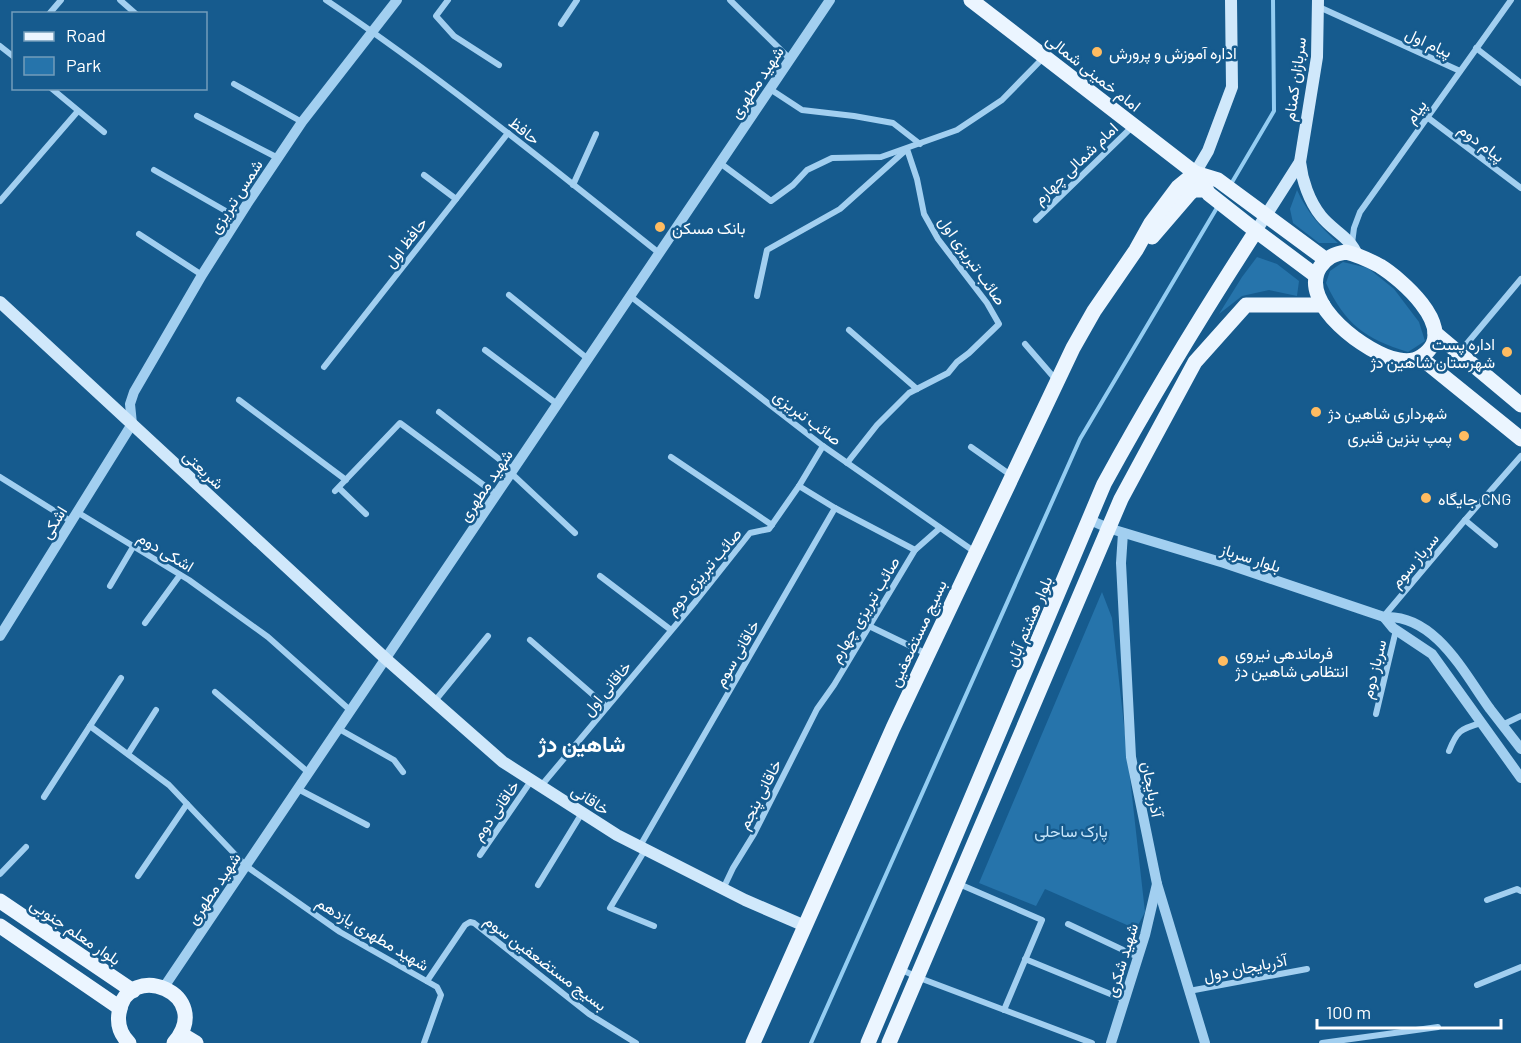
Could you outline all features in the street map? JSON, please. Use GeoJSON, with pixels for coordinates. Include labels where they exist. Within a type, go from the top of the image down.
{"type":"FeatureCollection","features":[{"type":"Feature","properties":{"kind":"main road","name":"امام خمینی شمالی"},"geometry":{"type":"LineString","coordinates":[[971,0],[1195,173],[1211,188]]}},
{"type":"Feature","properties":{"kind":"main road"},"geometry":{"type":"LineString","coordinates":[[1195,173],[1208,151],[1232,87],[1231,0]]}},
{"type":"Feature","properties":{"kind":"main road","name":"سربازان کمنام"},"geometry":{"type":"LineString","coordinates":[[1318,3],[1317,57],[1299,162],[1302,176],[1321,216],[1355,249]]}},
{"type":"Feature","properties":{"kind":"main road","name":"سربازان کمنام"},"geometry":{"type":"LineString","coordinates":[[1256,231],[1299,162]]}},
{"type":"Feature","properties":{"kind":"main road","name":"بسیج مستضعفین"},"geometry":{"type":"LineString","coordinates":[[753,1043],[927,654],[1073,348],[1151,223],[1179,187],[1195,173]]}},
{"type":"Feature","properties":{"kind":"main road"},"geometry":{"type":"LineString","coordinates":[[1211,188],[1251,206],[1325,259]]}},
{"type":"Feature","properties":{"kind":"main road"},"geometry":{"type":"LineString","coordinates":[[1211,188],[1242,220],[1315,275]]}},
{"type":"Feature","properties":{"kind":"main road","name":"بسیج مستضعفین"},"geometry":{"type":"LineString","coordinates":[[1136,250],[1149,240],[1189,194],[1194,190],[1211,188]]}},
{"type":"Feature","properties":{"kind":"main road","name":"بلوار هشتم آبان"},"geometry":{"type":"LineString","coordinates":[[868,1043],[1104,484],[1142,414],[1256,231]]}},
{"type":"Feature","properties":{"kind":"main road"},"geometry":{"type":"LineString","coordinates":[[1355,249],[1400,281],[1418,299],[1432,320],[1435,333],[1432,347],[1421,358],[1412,361],[1397,360],[1368,347],[1343,329],[1323,305],[1315,291],[1315,275],[1325,259],[1355,249]]}},
{"type":"Feature","properties":{"kind":"main road","name":"شریعتی"},"geometry":{"type":"LineString","coordinates":[[0,302],[386,659]]}},
{"type":"Feature","properties":{"kind":"main road"},"geometry":{"type":"LineString","coordinates":[[889,1043],[1005,772],[1116,531],[1121,499],[1195,362],[1246,305],[1323,305]]}},
{"type":"Feature","properties":{"kind":"main road"},"geometry":{"type":"LineString","coordinates":[[1435,333],[1521,405]]}},
{"type":"Feature","properties":{"kind":"main road"},"geometry":{"type":"LineString","coordinates":[[1421,358],[1521,439]]}},
{"type":"Feature","properties":{"kind":"main road","name":"خاقانی"},"geometry":{"type":"LineString","coordinates":[[386,659],[503,762],[536,784],[642,848],[723,889],[805,926]]}},
{"type":"Feature","properties":{"kind":"main road"},"geometry":{"type":"LineString","coordinates":[[987,764],[1005,772]]}},
{"type":"Feature","properties":{"kind":"main road","name":"بلوار معلم جنوبی"},"geometry":{"type":"LineString","coordinates":[[0,901],[133,991]]}},
{"type":"Feature","properties":{"kind":"main road"},"geometry":{"type":"LineString","coordinates":[[0,926],[120,1008]]}},
{"type":"Feature","properties":{"kind":"main road"},"geometry":{"type":"LineString","coordinates":[[129,1043],[120,1030],[118,1019],[124,998],[142,986],[154,985],[164,987],[174,993],[181,1002],[185,1023],[178,1038],[196,1043]]}},
{"type":"Feature","properties":{"kind":"street"},"geometry":{"type":"LineString","coordinates":[[50,12],[61,0]]}},
{"type":"Feature","properties":{"kind":"street"},"geometry":{"type":"LineString","coordinates":[[120,0],[134,12]]}},
{"type":"Feature","properties":{"kind":"street","name":"حافظ"},"geometry":{"type":"LineString","coordinates":[[326,0],[372,31],[508,133],[660,253]]}},
{"type":"Feature","properties":{"kind":"street","name":"شمس تبریزی"},"geometry":{"type":"LineString","coordinates":[[132,424],[130,404],[134,392],[202,275],[302,122],[397,0]]}},
{"type":"Feature","properties":{"kind":"street"},"geometry":{"type":"LineString","coordinates":[[448,0],[436,16],[453,36],[499,65]]}},
{"type":"Feature","properties":{"kind":"street"},"geometry":{"type":"LineString","coordinates":[[561,24],[577,0]]}},
{"type":"Feature","properties":{"kind":"street"},"geometry":{"type":"LineString","coordinates":[[730,0],[790,59]]}},
{"type":"Feature","properties":{"kind":"street","name":"شهید مطهری"},"geometry":{"type":"LineString","coordinates":[[164,987],[830,0]]}},
{"type":"Feature","properties":{"kind":"street","name":"پیام"},"geometry":{"type":"LineString","coordinates":[[1355,249],[1354,228],[1360,213],[1511,0]]}},
{"type":"Feature","properties":{"kind":"street","name":"پیام اول"},"geometry":{"type":"LineString","coordinates":[[1318,3],[1460,71]]}},
{"type":"Feature","properties":{"kind":"street"},"geometry":{"type":"LineString","coordinates":[[0,46],[12,55]]}},
{"type":"Feature","properties":{"kind":"street"},"geometry":{"type":"LineString","coordinates":[[1476,48],[1521,83]]}},
{"type":"Feature","properties":{"kind":"street"},"geometry":{"type":"LineString","coordinates":[[720,163],[771,201],[793,185],[807,170],[832,158],[881,158],[957,130],[1002,100],[1044,57]]}},
{"type":"Feature","properties":{"kind":"street"},"geometry":{"type":"LineString","coordinates":[[234,84],[302,122]]}},
{"type":"Feature","properties":{"kind":"street"},"geometry":{"type":"LineString","coordinates":[[770,89],[802,110],[893,123],[920,144]]}},
{"type":"Feature","properties":{"kind":"street"},"geometry":{"type":"LineString","coordinates":[[53,90],[104,132]]}},
{"type":"Feature","properties":{"kind":"street"},"geometry":{"type":"LineString","coordinates":[[0,201],[78,111]]}},
{"type":"Feature","properties":{"kind":"street"},"geometry":{"type":"LineString","coordinates":[[197,116],[278,158]]}},
{"type":"Feature","properties":{"kind":"street","name":"پیام دوم"},"geometry":{"type":"LineString","coordinates":[[1427,117],[1521,188]]}},
{"type":"Feature","properties":{"kind":"street","name":"امام شمالی چهارم"},"geometry":{"type":"LineString","coordinates":[[1036,220],[1133,126]]}},
{"type":"Feature","properties":{"kind":"street","name":"حافظ اول"},"geometry":{"type":"LineString","coordinates":[[324,367],[508,133]]}},
{"type":"Feature","properties":{"kind":"street"},"geometry":{"type":"LineString","coordinates":[[573,184],[596,134]]}},
{"type":"Feature","properties":{"kind":"street"},"geometry":{"type":"LineString","coordinates":[[757,296],[767,250],[840,209],[907,149]]}},
{"type":"Feature","properties":{"kind":"street","name":"صائب تبریزی اول"},"geometry":{"type":"LineString","coordinates":[[847,463],[877,425],[909,393],[948,373],[999,324],[987,303],[938,239],[924,214],[917,179],[907,149]]}},
{"type":"Feature","properties":{"kind":"street"},"geometry":{"type":"LineString","coordinates":[[153,170],[238,218]]}},
{"type":"Feature","properties":{"kind":"street"},"geometry":{"type":"LineString","coordinates":[[424,174],[456,199]]}},
{"type":"Feature","properties":{"kind":"street"},"geometry":{"type":"LineString","coordinates":[[139,234],[202,275]]}},
{"type":"Feature","properties":{"kind":"street"},"geometry":{"type":"LineString","coordinates":[[1459,354],[1521,279]]}},
{"type":"Feature","properties":{"kind":"street"},"geometry":{"type":"LineString","coordinates":[[509,295],[588,359]]}},
{"type":"Feature","properties":{"kind":"street","name":"صائب تبریزی"},"geometry":{"type":"LineString","coordinates":[[630,296],[823,446],[975,552]]}},
{"type":"Feature","properties":{"kind":"street"},"geometry":{"type":"LineString","coordinates":[[849,330],[917,389]]}},
{"type":"Feature","properties":{"kind":"street"},"geometry":{"type":"LineString","coordinates":[[1025,344],[1058,381]]}},
{"type":"Feature","properties":{"kind":"street"},"geometry":{"type":"LineString","coordinates":[[485,350],[557,404]]}},
{"type":"Feature","properties":{"kind":"street"},"geometry":{"type":"LineString","coordinates":[[239,400],[346,480]]}},
{"type":"Feature","properties":{"kind":"street"},"geometry":{"type":"LineString","coordinates":[[440,412],[512,471],[576,533]]}},
{"type":"Feature","properties":{"kind":"street"},"geometry":{"type":"LineString","coordinates":[[366,514],[337,490],[400,423],[497,495]]}},
{"type":"Feature","properties":{"kind":"street","name":"اشکی"},"geometry":{"type":"LineString","coordinates":[[0,636],[132,424]]}},
{"type":"Feature","properties":{"kind":"street","name":"صائب تبریزی دوم"},"geometry":{"type":"LineString","coordinates":[[670,632],[750,533],[769,529],[823,446]]}},
{"type":"Feature","properties":{"kind":"street"},"geometry":{"type":"LineString","coordinates":[[971,447],[1012,476]]}},
{"type":"Feature","properties":{"kind":"street","name":"سرباز سوم"},"geometry":{"type":"LineString","coordinates":[[1384,617],[1521,456]]}},
{"type":"Feature","properties":{"kind":"street"},"geometry":{"type":"LineString","coordinates":[[671,457],[772,525]]}},
{"type":"Feature","properties":{"kind":"street","name":"اشکی دوم"},"geometry":{"type":"LineString","coordinates":[[0,477],[133,547],[180,575],[268,638],[351,711]]}},
{"type":"Feature","properties":{"kind":"street"},"geometry":{"type":"LineString","coordinates":[[799,486],[835,508],[915,550]]}},
{"type":"Feature","properties":{"kind":"street","name":"خاقانی سوم"},"geometry":{"type":"LineString","coordinates":[[654,926],[610,908],[835,508]]}},
{"type":"Feature","properties":{"kind":"street","name":"بلوار سرباز"},"geometry":{"type":"LineString","coordinates":[[1090,519],[1116,531],[1224,563],[1384,617],[1399,616],[1421,627],[1449,649],[1521,749]]}},
{"type":"Feature","properties":{"kind":"street"},"geometry":{"type":"LineString","coordinates":[[1465,520],[1495,545]]}},
{"type":"Feature","properties":{"kind":"street","name":"صائب تبریزی چهارم"},"geometry":{"type":"LineString","coordinates":[[817,709],[915,550],[940,528]]}},
{"type":"Feature","properties":{"kind":"street","name":"آذربایجان"},"geometry":{"type":"LineString","coordinates":[[1116,531],[1121,562],[1131,757],[1157,884],[1205,1043]]}},
{"type":"Feature","properties":{"kind":"street"},"geometry":{"type":"LineString","coordinates":[[110,586],[133,547]]}},
{"type":"Feature","properties":{"kind":"street"},"geometry":{"type":"LineString","coordinates":[[145,623],[180,575]]}},
{"type":"Feature","properties":{"kind":"street"},"geometry":{"type":"LineString","coordinates":[[600,576],[670,632]]}},
{"type":"Feature","properties":{"kind":"street","name":"بلوار سرباز"},"geometry":{"type":"LineString","coordinates":[[1384,617],[1396,630],[1432,654],[1521,778]]}},
{"type":"Feature","properties":{"kind":"street"},"geometry":{"type":"LineString","coordinates":[[869,626],[927,654]]}},
{"type":"Feature","properties":{"kind":"street","name":"سرباز دوم"},"geometry":{"type":"LineString","coordinates":[[1376,714],[1396,630]]}},
{"type":"Feature","properties":{"kind":"street","name":"خاقانی اول"},"geometry":{"type":"LineString","coordinates":[[536,784],[670,632]]}},
{"type":"Feature","properties":{"kind":"street"},"geometry":{"type":"LineString","coordinates":[[433,702],[488,636]]}},
{"type":"Feature","properties":{"kind":"street"},"geometry":{"type":"LineString","coordinates":[[530,640],[607,706]]}},
{"type":"Feature","properties":{"kind":"street"},"geometry":{"type":"LineString","coordinates":[[44,797],[121,678]]}},
{"type":"Feature","properties":{"kind":"street"},"geometry":{"type":"LineString","coordinates":[[215,692],[309,773]]}},
{"type":"Feature","properties":{"kind":"street","name":"خاقانی پنجم"},"geometry":{"type":"LineString","coordinates":[[723,889],[754,834],[817,709]]}},
{"type":"Feature","properties":{"kind":"street"},"geometry":{"type":"LineString","coordinates":[[128,754],[156,710]]}},
{"type":"Feature","properties":{"kind":"street"},"geometry":{"type":"LineString","coordinates":[[1503,725],[1521,716]]}},
{"type":"Feature","properties":{"kind":"street"},"geometry":{"type":"LineString","coordinates":[[1449,751],[1456,734],[1465,728],[1481,723]]}},
{"type":"Feature","properties":{"kind":"street","name":"شهید مطهری یازدهم"},"geometry":{"type":"LineString","coordinates":[[90,726],[169,785],[246,866],[340,932],[437,987],[441,995],[424,1043]]}},
{"type":"Feature","properties":{"kind":"street"},"geometry":{"type":"LineString","coordinates":[[339,729],[393,760],[403,772]]}},
{"type":"Feature","properties":{"kind":"street","name":"خاقانی دوم"},"geometry":{"type":"LineString","coordinates":[[480,855],[536,784]]}},
{"type":"Feature","properties":{"kind":"street"},"geometry":{"type":"LineString","coordinates":[[298,789],[367,825]]}},
{"type":"Feature","properties":{"kind":"street"},"geometry":{"type":"LineString","coordinates":[[138,876],[187,804]]}},
{"type":"Feature","properties":{"kind":"street"},"geometry":{"type":"LineString","coordinates":[[538,885],[582,813]]}},
{"type":"Feature","properties":{"kind":"street"},"geometry":{"type":"LineString","coordinates":[[0,874],[26,847]]}},
{"type":"Feature","properties":{"kind":"street"},"geometry":{"type":"LineString","coordinates":[[956,883],[1042,920],[1004,1010]]}},
{"type":"Feature","properties":{"kind":"street","name":"شهید شکری"},"geometry":{"type":"LineString","coordinates":[[1110,1043],[1138,957],[1157,884]]}},
{"type":"Feature","properties":{"kind":"street"},"geometry":{"type":"LineString","coordinates":[[1487,900],[1517,889],[1521,891]]}},
{"type":"Feature","properties":{"kind":"street","name":"بسیج مستضعفین سوم"},"geometry":{"type":"LineString","coordinates":[[427,981],[465,925],[470,922],[474,923],[589,1014],[636,1043]]}},
{"type":"Feature","properties":{"kind":"street"},"geometry":{"type":"LineString","coordinates":[[1068,924],[1138,957]]}},
{"type":"Feature","properties":{"kind":"street"},"geometry":{"type":"LineString","coordinates":[[1025,958],[1125,1000]]}},
{"type":"Feature","properties":{"kind":"street"},"geometry":{"type":"LineString","coordinates":[[1477,985],[1521,968]]}},
{"type":"Feature","properties":{"kind":"street"},"geometry":{"type":"LineString","coordinates":[[900,969],[1092,1043]]}},
{"type":"Feature","properties":{"kind":"street","name":"آذربایجان دول"},"geometry":{"type":"LineString","coordinates":[[1189,991],[1306,969]]}},
{"type":"Feature","properties":{"kind":"street"},"geometry":{"type":"LineString","coordinates":[[1322,1043],[1438,1027]]}},
{"type":"Feature","properties":{"kind":"green space"},"geometry":{"type":"Polygon","coordinates":[[[1297,190],[1314,219],[1338,243],[1319,243],[1293,223],[1290,209],[1297,190]]]}},
{"type":"Feature","properties":{"kind":"green space"},"geometry":{"type":"Polygon","coordinates":[[[1257,257],[1277,264],[1299,281],[1297,296],[1269,290],[1242,296],[1219,314],[1242,277],[1257,257]]]}},
{"type":"Feature","properties":{"kind":"green space"},"geometry":{"type":"Polygon","coordinates":[[[1343,262],[1368,268],[1394,289],[1419,322],[1425,341],[1408,352],[1380,342],[1358,328],[1341,309],[1326,283],[1330,271],[1343,262]]]}},
{"type":"Feature","properties":{"kind":"green space","name":"پارک ساحلی"},"geometry":{"type":"Polygon","coordinates":[[[1102,592],[1112,618],[1145,912],[1136,929],[1045,889],[1036,906],[979,883],[1102,592]]]}},
{"type":"Feature","properties":{"kind":"waterway"},"geometry":{"type":"LineString","coordinates":[[1231,184],[1274,111],[1273,0]]}},
{"type":"Feature","properties":{"kind":"waterway"},"geometry":{"type":"LineString","coordinates":[[811,1043],[1080,439],[1218,206]]}},
{"type":"Feature","properties":{"kind":"place","name":"اداره آموزش و پرورش"},"geometry":{"type":"Point","coordinates":[1097,52]}},
{"type":"Feature","properties":{"kind":"place","name":"بانک مسکن"},"geometry":{"type":"Point","coordinates":[660,227]}},
{"type":"Feature","properties":{"kind":"place","name":"اداره پست شهرستان شاهین دژ"},"geometry":{"type":"Point","coordinates":[1507,352]}},
{"type":"Feature","properties":{"kind":"place","name":"شهرداری شاهین دژ"},"geometry":{"type":"Point","coordinates":[1316,412]}},
{"type":"Feature","properties":{"kind":"place","name":"پمپ بنزین قنبری"},"geometry":{"type":"Point","coordinates":[1464,436]}},
{"type":"Feature","properties":{"kind":"place","name":"جایگاه CNG"},"geometry":{"type":"Point","coordinates":[1426,498]}},
{"type":"Feature","properties":{"kind":"place","name":"فرماندهی نیروی انتظامی شاهین دژ"},"geometry":{"type":"Point","coordinates":[1223,661]}},
{"type":"Feature","properties":{"kind":"district","name":"شاهین دژ"},"geometry":{"type":"Point","coordinates":[582,743]}}]}
